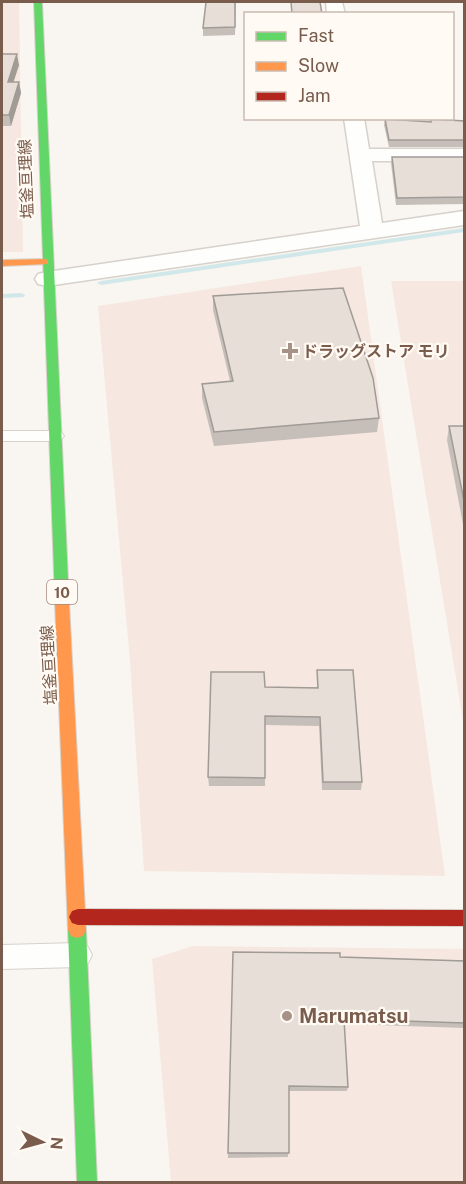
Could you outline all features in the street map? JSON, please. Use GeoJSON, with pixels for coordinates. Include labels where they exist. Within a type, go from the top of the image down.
{"type":"FeatureCollection","features":[{"type":"Feature","properties":{"kind":"main road","name":"塩釜亘理線"},"geometry":{"type":"LineString","coordinates":[[38,2],[46,271],[78,917],[87,1182]]}},
{"type":"Feature","properties":{"kind":"main road"},"geometry":{"type":"LineString","coordinates":[[2,263],[46,271]]}},
{"type":"Feature","properties":{"kind":"main road"},"geometry":{"type":"LineString","coordinates":[[78,917],[465,918]]}},
{"type":"Feature","properties":{"kind":"street"},"geometry":{"type":"LineString","coordinates":[[354,120],[372,231]]}},
{"type":"Feature","properties":{"kind":"street"},"geometry":{"type":"LineString","coordinates":[[360,156],[465,155]]}},
{"type":"Feature","properties":{"kind":"street"},"geometry":{"type":"LineString","coordinates":[[46,271],[465,218]]}},
{"type":"Feature","properties":{"kind":"lane"},"geometry":{"type":"LineString","coordinates":[[2,436],[55,436]]}},
{"type":"Feature","properties":{"kind":"lane"},"geometry":{"type":"LineString","coordinates":[[2,957],[79,955]]}},
{"type":"Feature","properties":{"kind":"shaded area"},"geometry":{"type":"Polygon","coordinates":[[[2,2],[19,2],[23,252],[2,252],[2,2]]]}},
{"type":"Feature","properties":{"kind":"shaded area"},"geometry":{"type":"Polygon","coordinates":[[[361,266],[445,876],[144,871],[130,661],[98,306],[361,266]]]}},
{"type":"Feature","properties":{"kind":"shaded area"},"geometry":{"type":"Polygon","coordinates":[[[391,281],[464,281],[464,727],[391,281]]]}},
{"type":"Feature","properties":{"kind":"shaded area"},"geometry":{"type":"Polygon","coordinates":[[[193,946],[464,949],[464,1182],[171,1182],[152,959],[193,946]]]}},
{"type":"Feature","properties":{"kind":"building"},"geometry":{"type":"Polygon","coordinates":[[[206,2],[235,2],[235,27],[203,28],[206,2]]]}},
{"type":"Feature","properties":{"kind":"building"},"geometry":{"type":"Polygon","coordinates":[[[291,2],[320,2],[322,12],[292,12],[291,2]]]}},
{"type":"Feature","properties":{"kind":"building"},"geometry":{"type":"Polygon","coordinates":[[[2,54],[17,54],[8,82],[19,82],[9,115],[2,115],[2,54]]]}},
{"type":"Feature","properties":{"kind":"building"},"geometry":{"type":"Polygon","coordinates":[[[385,120],[465,121],[465,140],[389,140],[385,120]]]}},
{"type":"Feature","properties":{"kind":"building"},"geometry":{"type":"Polygon","coordinates":[[[392,157],[465,157],[465,197],[397,198],[392,157]]]}},
{"type":"Feature","properties":{"kind":"building","name":"ドラッグストア モリ"},"geometry":{"type":"Polygon","coordinates":[[[343,288],[373,378],[379,418],[214,432],[202,384],[233,381],[213,296],[343,288]]]}},
{"type":"Feature","properties":{"kind":"building"},"geometry":{"type":"Polygon","coordinates":[[[449,426],[465,426],[465,506],[449,426]]]}},
{"type":"Feature","properties":{"kind":"building"},"geometry":{"type":"Polygon","coordinates":[[[317,670],[353,670],[362,782],[323,782],[320,717],[265,716],[265,778],[208,777],[211,672],[264,672],[265,687],[318,688],[317,670]]]}},
{"type":"Feature","properties":{"kind":"building"},"geometry":{"type":"Polygon","coordinates":[[[233,952],[340,953],[340,957],[465,961],[465,1023],[344,1019],[348,1087],[289,1086],[289,1153],[228,1153],[233,952]]]}},
{"type":"Feature","properties":{"kind":"waterway"},"geometry":{"type":"LineString","coordinates":[[101,283],[464,230]]}},
{"type":"Feature","properties":{"kind":"waterway"},"geometry":{"type":"LineString","coordinates":[[2,296],[21,295]]}},
{"type":"Feature","properties":{"kind":"traffic: fast"},"geometry":{"type":"LineString","coordinates":[[38,2],[62,602]]}},
{"type":"Feature","properties":{"kind":"traffic: fast"},"geometry":{"type":"LineString","coordinates":[[77,930],[87,1182]]}},
{"type":"Feature","properties":{"kind":"traffic: slow"},"geometry":{"type":"LineString","coordinates":[[2,263],[45,262]]}},
{"type":"Feature","properties":{"kind":"traffic: slow"},"geometry":{"type":"LineString","coordinates":[[62,602],[77,930]]}},
{"type":"Feature","properties":{"kind":"traffic: jam"},"geometry":{"type":"LineString","coordinates":[[78,917],[464,918]]}},
{"type":"Feature","properties":{"kind":"place","name":"ドラッグストア モリ"},"geometry":{"type":"Point","coordinates":[290,351]}},
{"type":"Feature","properties":{"kind":"place","name":"Marumatsu"},"geometry":{"type":"Point","coordinates":[287,1016]}}]}
